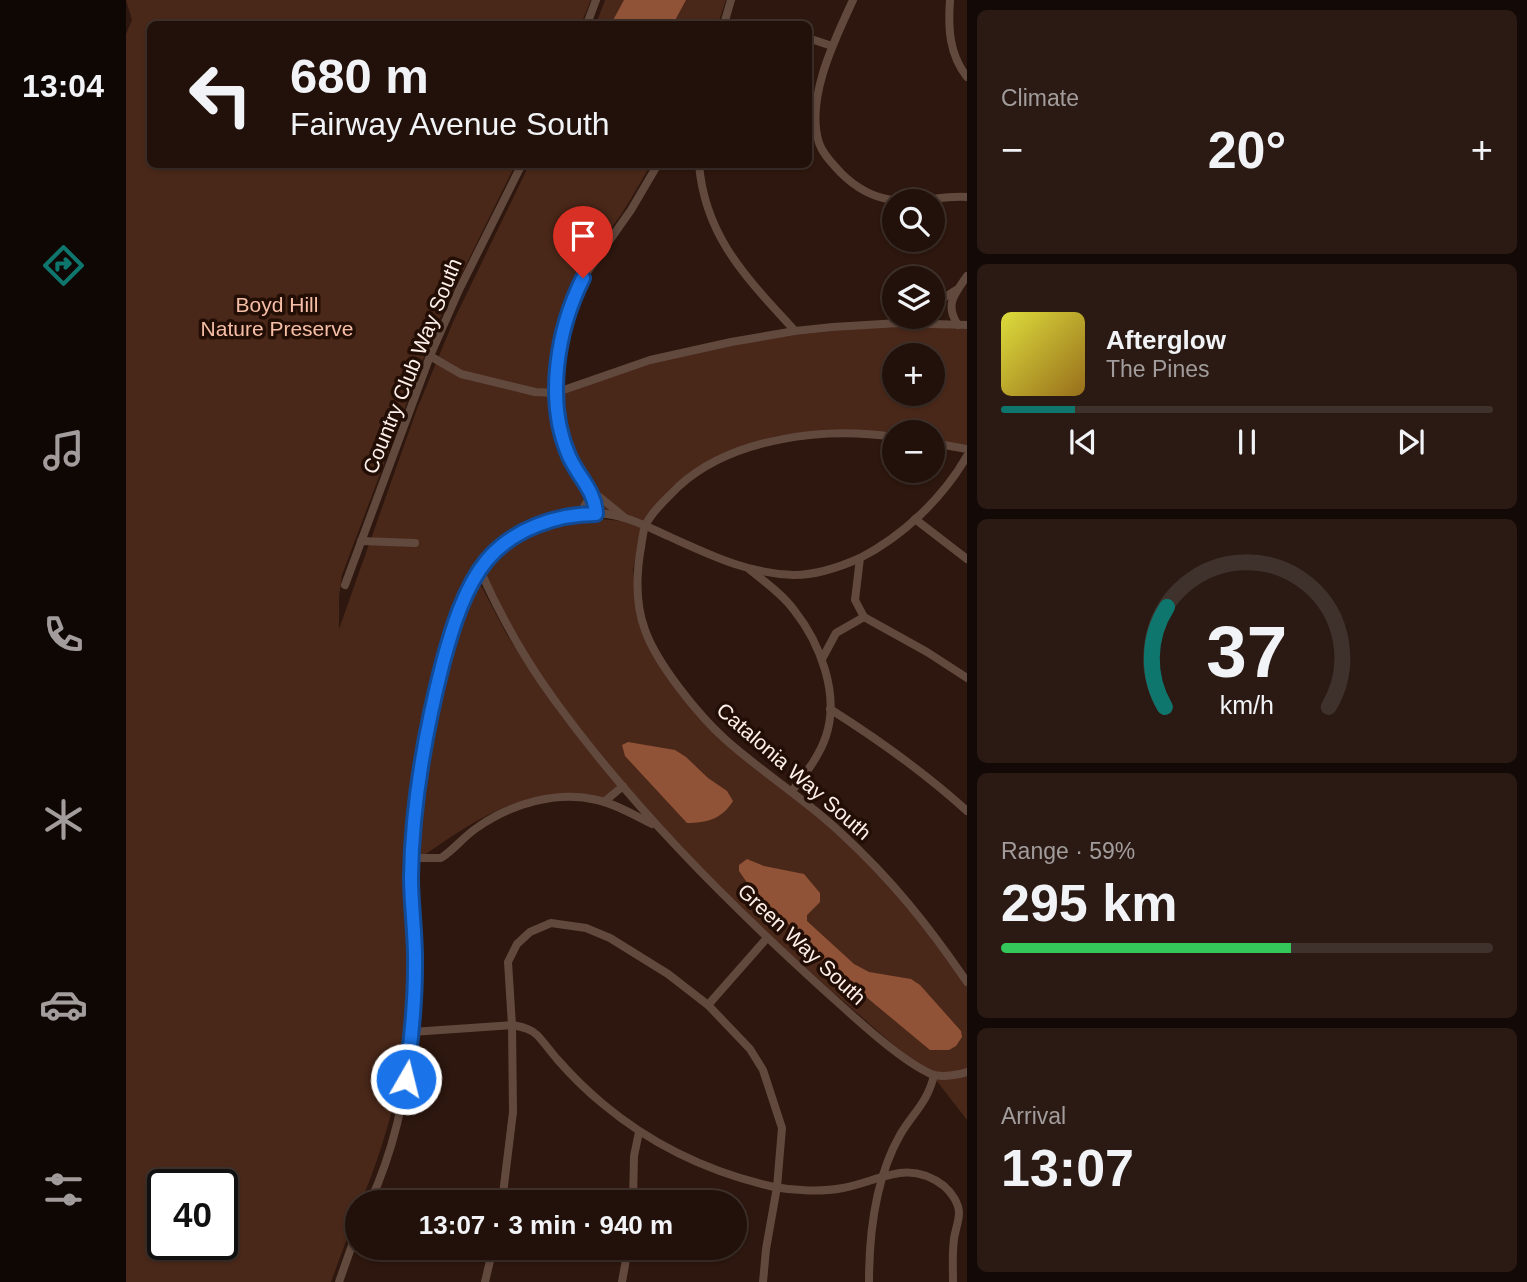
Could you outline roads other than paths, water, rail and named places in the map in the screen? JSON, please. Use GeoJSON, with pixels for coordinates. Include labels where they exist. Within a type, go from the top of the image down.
{"type":"FeatureCollection","features":[{"type":"Feature","properties":{"kind":"street"},"geometry":{"type":"LineString","coordinates":[[588,21],[596,0]]}},
{"type":"Feature","properties":{"kind":"street"},"geometry":{"type":"LineString","coordinates":[[725,21],[731,0]]}},
{"type":"Feature","properties":{"kind":"street"},"geometry":{"type":"LineString","coordinates":[[853,0],[832,46],[816,102],[817,134],[827,158],[850,181],[868,194],[892,200],[919,201],[967,197]]}},
{"type":"Feature","properties":{"kind":"street"},"geometry":{"type":"LineString","coordinates":[[950,0],[948,25],[952,50],[967,77]]}},
{"type":"Feature","properties":{"kind":"street"},"geometry":{"type":"LineString","coordinates":[[812,39],[832,46]]}},
{"type":"Feature","properties":{"kind":"street","name":"Country Club Way South"},"geometry":{"type":"LineString","coordinates":[[345,585],[430,356],[459,290],[520,168]]}},
{"type":"Feature","properties":{"kind":"street"},"geometry":{"type":"LineString","coordinates":[[596,514],[594,497],[569,456],[563,439],[555,393],[565,325],[573,298],[583,278],[631,210],[656,168]]}},
{"type":"Feature","properties":{"kind":"street"},"geometry":{"type":"LineString","coordinates":[[699,168],[707,208],[731,259],[795,331]]}},
{"type":"Feature","properties":{"kind":"street"},"geometry":{"type":"LineString","coordinates":[[962,325],[950,310],[952,301],[967,276]]}},
{"type":"Feature","properties":{"kind":"street"},"geometry":{"type":"LineString","coordinates":[[945,298],[959,289]]}},
{"type":"Feature","properties":{"kind":"street"},"geometry":{"type":"LineString","coordinates":[[430,356],[461,374],[535,393],[555,393],[650,360],[731,342],[795,331],[882,324]]}},
{"type":"Feature","properties":{"kind":"street"},"geometry":{"type":"LineString","coordinates":[[646,526],[666,499],[688,478],[742,451],[777,440],[808,435],[866,433],[882,435]]}},
{"type":"Feature","properties":{"kind":"street"},"geometry":{"type":"LineString","coordinates":[[945,445],[967,449]]}},
{"type":"Feature","properties":{"kind":"street"},"geometry":{"type":"LineString","coordinates":[[374,1190],[397,1119],[412,1032],[415,966],[412,858],[424,745],[449,640],[468,593],[489,558],[520,534],[554,520],[580,514],[596,514],[626,519],[646,526],[747,568],[795,575],[818,573],[860,558],[889,541],[915,519],[958,472],[967,456]]}},
{"type":"Feature","properties":{"kind":"street"},"geometry":{"type":"LineString","coordinates":[[580,514],[588,500],[588,487]]}},
{"type":"Feature","properties":{"kind":"street"},"geometry":{"type":"LineString","coordinates":[[588,487],[626,519]]}},
{"type":"Feature","properties":{"kind":"street"},"geometry":{"type":"LineString","coordinates":[[915,519],[967,559]]}},
{"type":"Feature","properties":{"kind":"street","name":"Catalonia Way South"},"geometry":{"type":"LineString","coordinates":[[646,526],[636,575],[640,611],[645,631],[668,670],[702,715],[725,739],[841,832],[908,900],[967,982]]}},
{"type":"Feature","properties":{"kind":"street"},"geometry":{"type":"LineString","coordinates":[[361,541],[415,543]]}},
{"type":"Feature","properties":{"kind":"street"},"geometry":{"type":"LineString","coordinates":[[860,558],[855,600],[864,617],[928,652],[967,678]]}},
{"type":"Feature","properties":{"kind":"street"},"geometry":{"type":"LineString","coordinates":[[747,568],[793,609],[813,637],[828,685],[830,722],[820,750],[792,791]]}},
{"type":"Feature","properties":{"kind":"street","name":"Green Way South"},"geometry":{"type":"LineString","coordinates":[[480,570],[506,624],[553,697],[657,826],[767,938],[871,1030],[910,1062],[933,1075]]}},
{"type":"Feature","properties":{"kind":"street"},"geometry":{"type":"LineString","coordinates":[[822,659],[836,633],[864,617]]}},
{"type":"Feature","properties":{"kind":"street"},"geometry":{"type":"LineString","coordinates":[[830,709],[927,775],[967,811]]}},
{"type":"Feature","properties":{"kind":"street"},"geometry":{"type":"LineString","coordinates":[[604,802],[623,786]]}},
{"type":"Feature","properties":{"kind":"street","name":"Green Way South"},"geometry":{"type":"LineString","coordinates":[[412,858],[441,859],[475,829],[508,809],[537,801],[569,797],[597,800],[657,826]]}},
{"type":"Feature","properties":{"kind":"street"},"geometry":{"type":"LineString","coordinates":[[503,1190],[513,1112],[508,962],[517,944],[530,932],[551,923],[586,928],[610,938],[668,974],[708,1005],[750,1049],[763,1070],[782,1128],[777,1187],[763,1282]]}},
{"type":"Feature","properties":{"kind":"street"},"geometry":{"type":"LineString","coordinates":[[708,1005],[767,938]]}},
{"type":"Feature","properties":{"kind":"street"},"geometry":{"type":"LineString","coordinates":[[412,1032],[512,1025],[526,1028],[536,1034],[572,1075],[602,1103],[639,1132],[688,1158],[732,1175],[777,1187],[839,1189],[867,1183],[881,1175],[897,1172],[917,1173],[932,1178],[946,1188],[963,1213],[954,1241],[953,1282]]}},
{"type":"Feature","properties":{"kind":"street"},"geometry":{"type":"LineString","coordinates":[[869,1282],[871,1242],[881,1175],[900,1135],[930,1093],[933,1075],[956,1076],[967,1072]]}},
{"type":"Feature","properties":{"kind":"street"},"geometry":{"type":"LineString","coordinates":[[633,1190],[634,1156],[639,1132]]}},
{"type":"Feature","properties":{"kind":"street"},"geometry":{"type":"LineString","coordinates":[[339,1282],[347,1260]]}},
{"type":"Feature","properties":{"kind":"street"},"geometry":{"type":"LineString","coordinates":[[485,1282],[490,1260]]}},
{"type":"Feature","properties":{"kind":"street"},"geometry":{"type":"LineString","coordinates":[[622,1282],[626,1260]]}},
{"type":"Feature","properties":{"kind":"park label","name":"Boyd Hill Nature Preserve"},"geometry":{"type":"Point","coordinates":[277,316]}}]}
